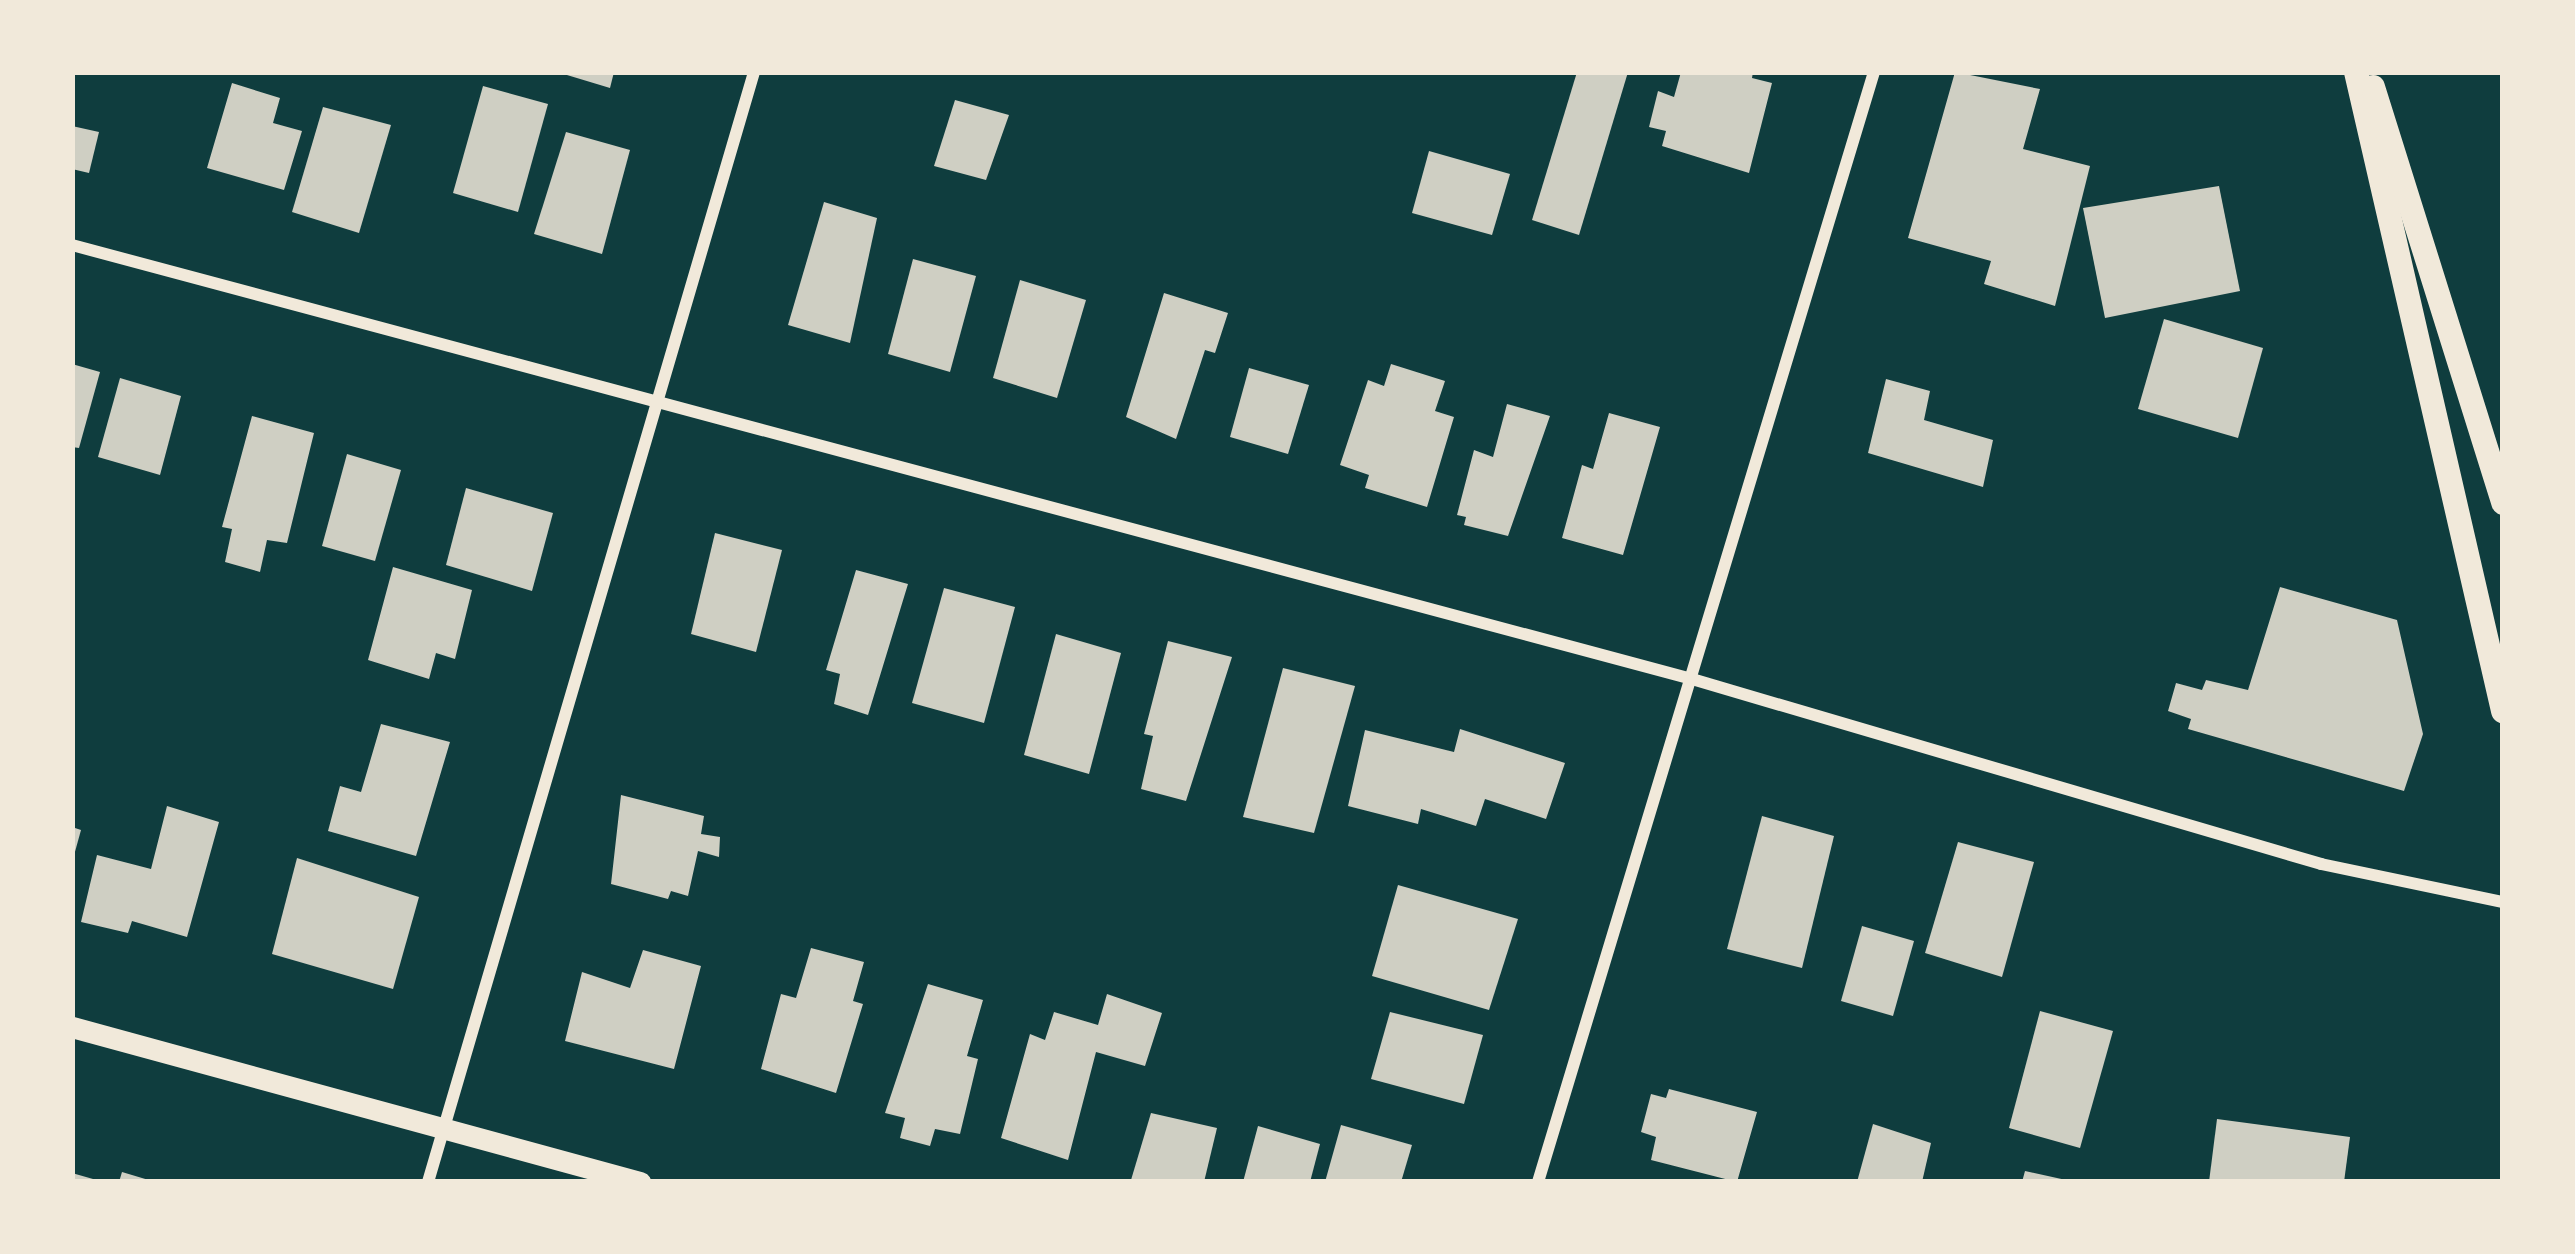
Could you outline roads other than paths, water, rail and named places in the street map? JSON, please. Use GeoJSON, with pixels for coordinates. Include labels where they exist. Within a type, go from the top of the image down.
{"type":"FeatureCollection","features":[{"type":"Feature","properties":{"kind":"main road"},"geometry":{"type":"LineString","coordinates":[[2356,72],[2503,711]]}},
{"type":"Feature","properties":{"kind":"main road"},"geometry":{"type":"LineString","coordinates":[[2367,72],[2503,503]]}},
{"type":"Feature","properties":{"kind":"street"},"geometry":{"type":"LineString","coordinates":[[428,1182],[754,72]]}},
{"type":"Feature","properties":{"kind":"street"},"geometry":{"type":"LineString","coordinates":[[1538,1182],[1874,72]]}},
{"type":"Feature","properties":{"kind":"street"},"geometry":{"type":"LineString","coordinates":[[72,245],[1692,679],[2188,828],[2503,902]]}},
{"type":"Feature","properties":{"kind":"street"},"geometry":{"type":"LineString","coordinates":[[72,1027],[640,1182]]}}]}
